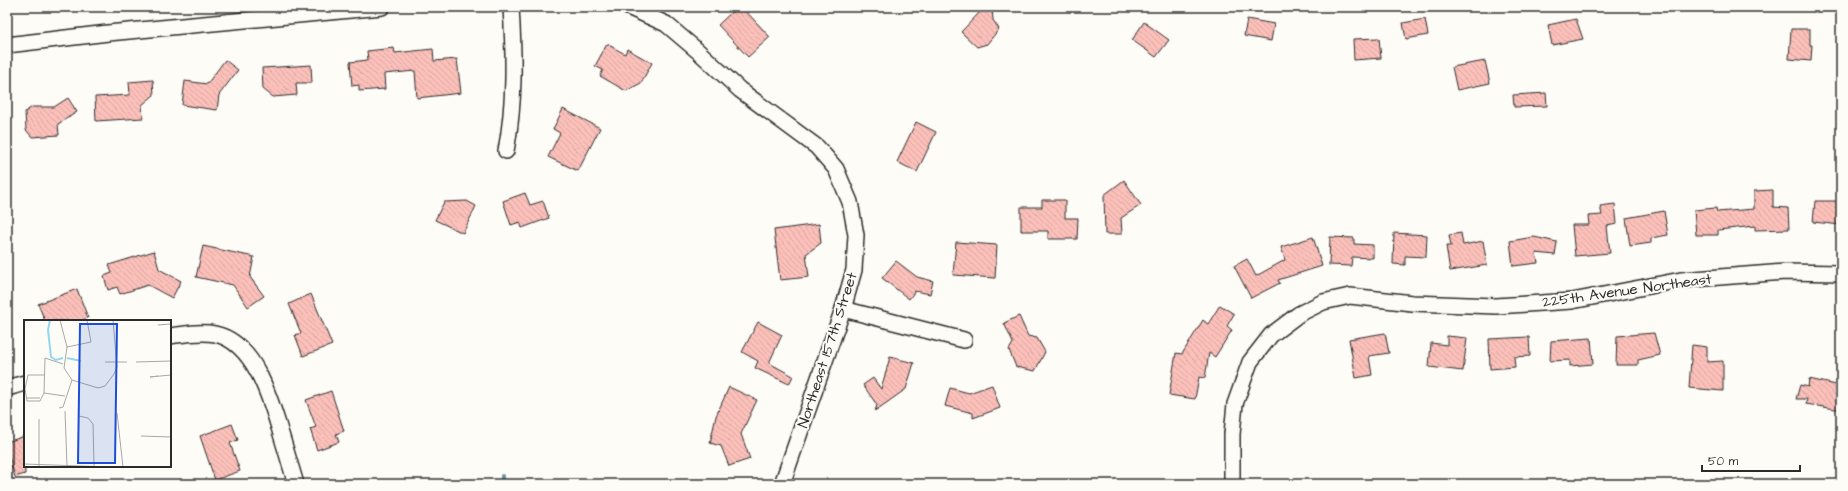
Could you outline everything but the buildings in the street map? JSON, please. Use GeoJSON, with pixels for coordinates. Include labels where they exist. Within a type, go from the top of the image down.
{"type":"FeatureCollection","features":[{"type":"Feature","properties":{"kind":"street"},"geometry":{"type":"LineString","coordinates":[[7,46],[98,34],[382,7]]}},
{"type":"Feature","properties":{"kind":"street"},"geometry":{"type":"LineString","coordinates":[[506,151],[511,124],[514,64],[511,7]]}},
{"type":"Feature","properties":{"kind":"street","name":"Northeast 157th Street"},"geometry":{"type":"LineString","coordinates":[[628,7],[666,24],[740,90],[817,147],[836,169],[850,202],[856,235],[854,270],[843,309],[782,484]]}},
{"type":"Feature","properties":{"kind":"street","name":"225th Avenue Northeast"},"geometry":{"type":"LineString","coordinates":[[1232,483],[1232,434],[1234,404],[1250,362],[1271,335],[1299,314],[1323,302],[1350,296],[1412,303],[1496,306],[1572,301],[1681,280],[1785,272],[1841,273]]}},
{"type":"Feature","properties":{"kind":"street"},"geometry":{"type":"LineString","coordinates":[[843,309],[964,340]]}},
{"type":"Feature","properties":{"kind":"street"},"geometry":{"type":"LineString","coordinates":[[171,336],[194,332],[217,334],[236,344],[252,361],[263,382],[296,484]]}},
{"type":"Feature","properties":{"kind":"street"},"geometry":{"type":"LineString","coordinates":[[7,388],[24,383]]}},
{"type":"Feature","properties":{"kind":"waterway"},"geometry":{"type":"LineString","coordinates":[[502,476],[502,484]]}}]}
